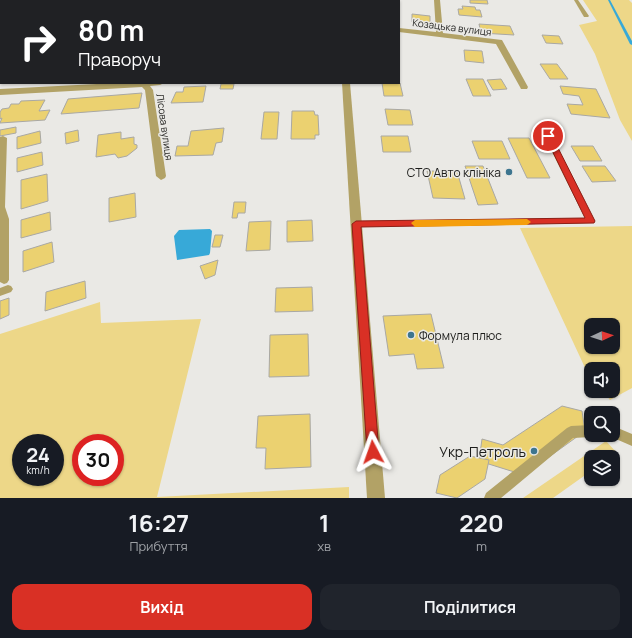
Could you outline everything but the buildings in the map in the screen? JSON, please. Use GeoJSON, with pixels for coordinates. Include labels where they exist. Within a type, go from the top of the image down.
{"type":"FeatureCollection","features":[{"type":"Feature","properties":{"kind":"street"},"geometry":{"type":"LineString","coordinates":[[437,0],[440,35]]}},
{"type":"Feature","properties":{"kind":"street","name":"Козацька вулиця"},"geometry":{"type":"LineString","coordinates":[[400,30],[499,42],[524,87]]}},
{"type":"Feature","properties":{"kind":"street","name":"Лісова вулиця"},"geometry":{"type":"LineString","coordinates":[[0,92],[144,84],[149,90],[161,176]]}},
{"type":"Feature","properties":{"kind":"street"},"geometry":{"type":"LineString","coordinates":[[346,84],[376,498]]}},
{"type":"Feature","properties":{"kind":"lane"},"geometry":{"type":"LineString","coordinates":[[576,0],[586,16]]}},
{"type":"Feature","properties":{"kind":"lane"},"geometry":{"type":"LineString","coordinates":[[356,224],[591,221],[548,136]]}},
{"type":"Feature","properties":{"kind":"lane"},"geometry":{"type":"LineString","coordinates":[[3,138],[0,208],[5,219],[4,287]]}},
{"type":"Feature","properties":{"kind":"lane"},"geometry":{"type":"LineString","coordinates":[[491,498],[571,432],[584,431]]}},
{"type":"Feature","properties":{"kind":"lane"},"geometry":{"type":"LineString","coordinates":[[620,435],[632,440]]}},
{"type":"Feature","properties":{"kind":"shaded area"},"geometry":{"type":"Polygon","coordinates":[[[583,0],[629,0],[632,3],[632,141],[620,120],[595,54],[579,25],[597,21],[583,0]]]}},
{"type":"Feature","properties":{"kind":"shaded area"},"geometry":{"type":"Polygon","coordinates":[[[632,226],[632,388],[620,395],[620,362],[584,362],[584,366],[520,228],[632,226]]]}},
{"type":"Feature","properties":{"kind":"shaded area"},"geometry":{"type":"Polygon","coordinates":[[[100,302],[101,323],[201,319],[157,497],[349,487],[349,498],[0,498],[0,334],[100,302]]]}},
{"type":"Feature","properties":{"kind":"shaded area"},"geometry":{"type":"Polygon","coordinates":[[[607,442],[614,450],[593,450],[607,442]]]}},
{"type":"Feature","properties":{"kind":"shaded area"},"geometry":{"type":"Polygon","coordinates":[[[584,456],[584,476],[553,498],[523,498],[584,456]]]}},
{"type":"Feature","properties":{"kind":"water"},"geometry":{"type":"Polygon","coordinates":[[[210,229],[212,231],[209,255],[177,260],[174,236],[179,230],[210,229]]]}},
{"type":"Feature","properties":{"kind":"waterway"},"geometry":{"type":"LineString","coordinates":[[609,0],[632,44]]}},
{"type":"Feature","properties":{"kind":"slow traffic"},"geometry":{"type":"LineString","coordinates":[[415,223],[527,222]]}},
{"type":"Feature","properties":{"kind":"place","name":"СТО Авто клініка"},"geometry":{"type":"Point","coordinates":[509,172]}},
{"type":"Feature","properties":{"kind":"place","name":"Формула плюс"},"geometry":{"type":"Point","coordinates":[411,335]}},
{"type":"Feature","properties":{"kind":"place","name":"Укр-Петроль"},"geometry":{"type":"Point","coordinates":[534,451]}},
{"type":"Feature","properties":{"kind":"route"},"geometry":{"type":"LineString","coordinates":[[373,452],[356,224],[591,221],[548,136]]}}]}
